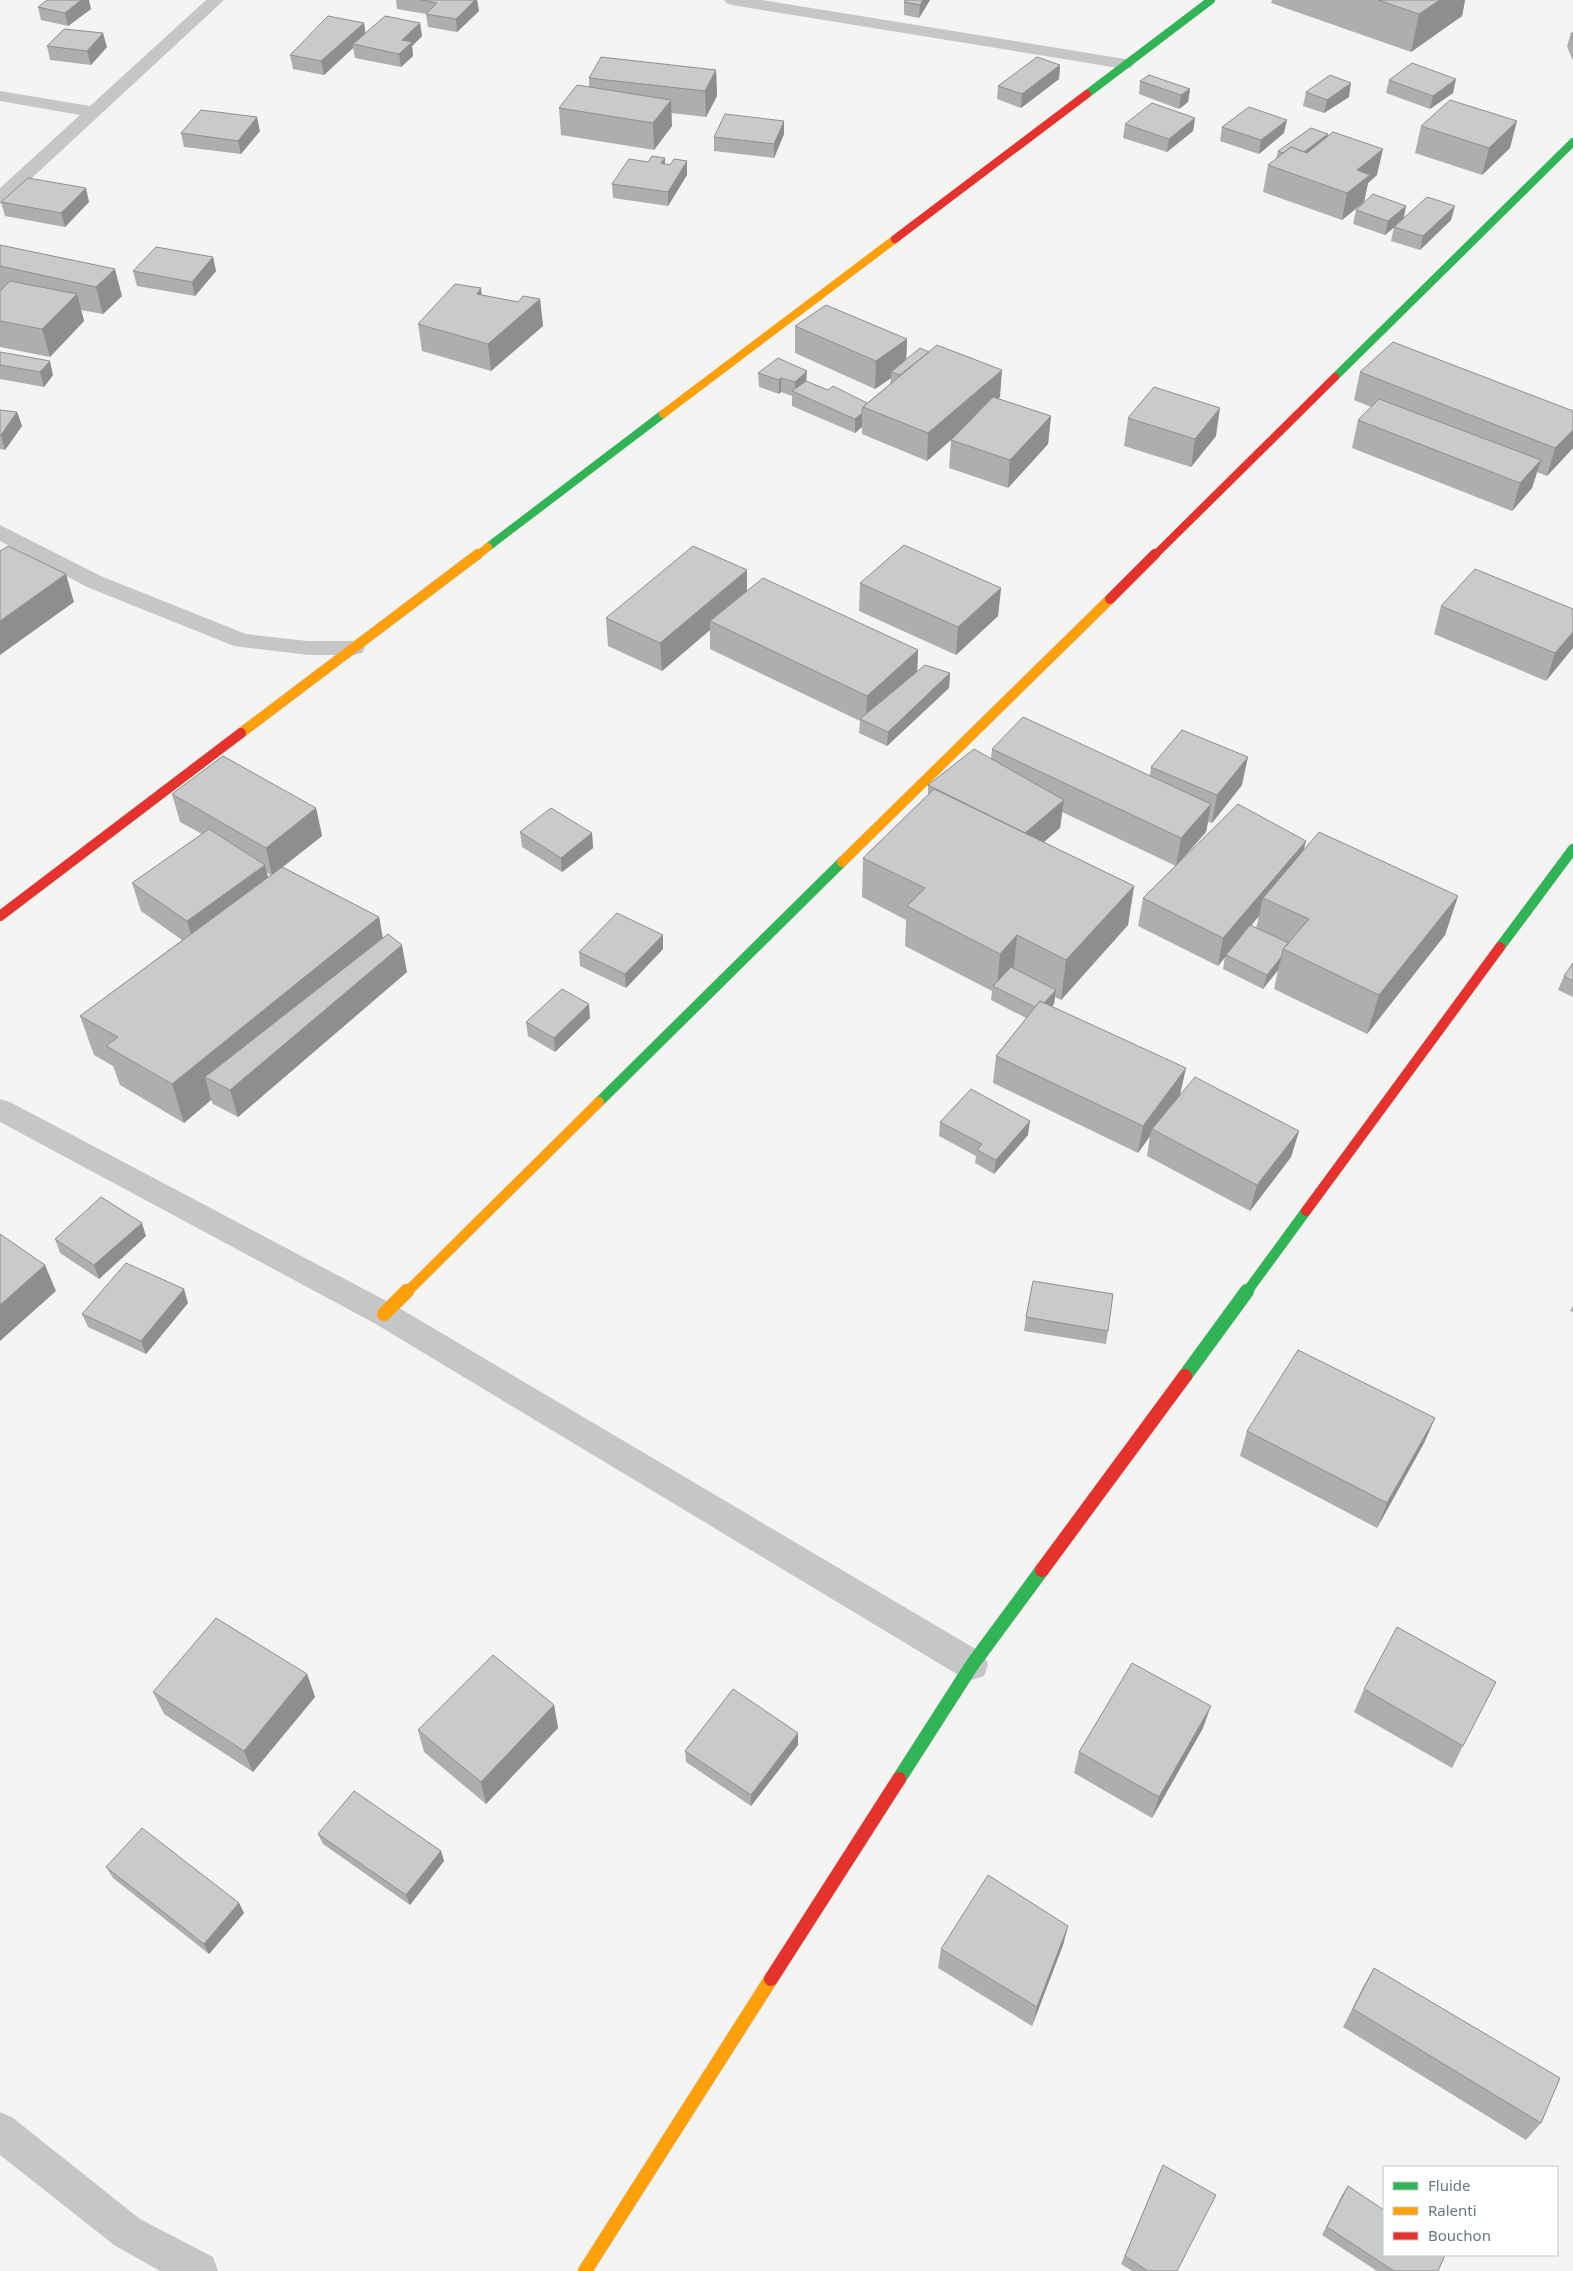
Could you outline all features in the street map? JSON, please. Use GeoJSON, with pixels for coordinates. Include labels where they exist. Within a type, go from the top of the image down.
{"type":"FeatureCollection","features":[{"type":"Feature","properties":{"kind":"street"},"geometry":{"type":"LineString","coordinates":[[0,198],[216,0]]}},
{"type":"Feature","properties":{"kind":"street"},"geometry":{"type":"LineString","coordinates":[[732,0],[1125,64]]}},
{"type":"Feature","properties":{"kind":"street"},"geometry":{"type":"LineString","coordinates":[[0,916],[1211,0]]}},
{"type":"Feature","properties":{"kind":"street"},"geometry":{"type":"LineString","coordinates":[[0,96],[95,112]]}},
{"type":"Feature","properties":{"kind":"street"},"geometry":{"type":"LineString","coordinates":[[384,1314],[1573,142]]}},
{"type":"Feature","properties":{"kind":"street"},"geometry":{"type":"LineString","coordinates":[[0,532],[95,582],[242,641],[308,648],[354,648]]}},
{"type":"Feature","properties":{"kind":"street"},"geometry":{"type":"LineString","coordinates":[[585,2271],[972,1665],[1573,849]]}},
{"type":"Feature","properties":{"kind":"street"},"geometry":{"type":"LineString","coordinates":[[0,1109],[384,1314],[972,1665]]}},
{"type":"Feature","properties":{"kind":"street"},"geometry":{"type":"LineString","coordinates":[[0,2131],[128,2232],[199,2271]]}},
{"type":"Feature","properties":{"kind":"building"},"geometry":{"type":"Polygon","coordinates":[[[47,0],[81,0],[65,13],[38,7],[47,0]]]}},
{"type":"Feature","properties":{"kind":"building"},"geometry":{"type":"Polygon","coordinates":[[[421,0],[475,0],[456,19],[426,14],[437,3],[421,0]]]}},
{"type":"Feature","properties":{"kind":"building"},"geometry":{"type":"Polygon","coordinates":[[[905,0],[923,0],[920,5],[904,2],[905,0]]]}},
{"type":"Feature","properties":{"kind":"building"},"geometry":{"type":"Polygon","coordinates":[[[1378,0],[1440,0],[1419,14],[1378,0]]]}},
{"type":"Feature","properties":{"kind":"building"},"geometry":{"type":"Polygon","coordinates":[[[328,16],[364,23],[321,61],[290,55],[328,16]]]}},
{"type":"Feature","properties":{"kind":"building"},"geometry":{"type":"Polygon","coordinates":[[[385,16],[420,23],[402,40],[412,42],[399,54],[353,44],[385,16]]]}},
{"type":"Feature","properties":{"kind":"building"},"geometry":{"type":"Polygon","coordinates":[[[64,29],[103,33],[87,51],[47,46],[64,29]]]}},
{"type":"Feature","properties":{"kind":"building"},"geometry":{"type":"Polygon","coordinates":[[[601,57],[716,70],[705,91],[589,78],[601,57]]]}},
{"type":"Feature","properties":{"kind":"building"},"geometry":{"type":"Polygon","coordinates":[[[1037,57],[1060,65],[1022,94],[998,86],[1037,57]]]}},
{"type":"Feature","properties":{"kind":"building"},"geometry":{"type":"Polygon","coordinates":[[[1412,63],[1456,79],[1433,96],[1389,80],[1412,63]]]}},
{"type":"Feature","properties":{"kind":"building"},"geometry":{"type":"Polygon","coordinates":[[[1149,75],[1190,89],[1181,95],[1140,81],[1149,75]]]}},
{"type":"Feature","properties":{"kind":"building"},"geometry":{"type":"Polygon","coordinates":[[[1330,75],[1351,83],[1327,100],[1306,92],[1330,75]]]}},
{"type":"Feature","properties":{"kind":"building"},"geometry":{"type":"Polygon","coordinates":[[[577,85],[671,100],[653,123],[559,108],[577,85]]]}},
{"type":"Feature","properties":{"kind":"building"},"geometry":{"type":"Polygon","coordinates":[[[1450,100],[1517,121],[1489,148],[1421,126],[1450,100]]]}},
{"type":"Feature","properties":{"kind":"building"},"geometry":{"type":"Polygon","coordinates":[[[1152,103],[1195,118],[1169,139],[1125,124],[1152,103]]]}},
{"type":"Feature","properties":{"kind":"building"},"geometry":{"type":"Polygon","coordinates":[[[1249,107],[1287,120],[1261,140],[1222,127],[1249,107]]]}},
{"type":"Feature","properties":{"kind":"building"},"geometry":{"type":"Polygon","coordinates":[[[201,110],[257,117],[238,141],[181,133],[201,110]]]}},
{"type":"Feature","properties":{"kind":"building"},"geometry":{"type":"Polygon","coordinates":[[[725,114],[784,121],[774,144],[714,137],[725,114]]]}},
{"type":"Feature","properties":{"kind":"building"},"geometry":{"type":"Polygon","coordinates":[[[1311,128],[1328,134],[1304,152],[1291,147],[1283,153],[1278,151],[1311,128]]]}},
{"type":"Feature","properties":{"kind":"building"},"geometry":{"type":"Polygon","coordinates":[[[1333,132],[1383,149],[1357,170],[1370,175],[1347,193],[1268,165],[1291,147],[1307,153],[1333,132]]]}},
{"type":"Feature","properties":{"kind":"building"},"geometry":{"type":"Polygon","coordinates":[[[652,156],[665,158],[661,163],[670,165],[674,159],[687,161],[668,192],[612,184],[629,159],[648,162],[652,156]]]}},
{"type":"Feature","properties":{"kind":"building"},"geometry":{"type":"Polygon","coordinates":[[[28,178],[86,188],[61,213],[1,202],[28,178]]]}},
{"type":"Feature","properties":{"kind":"building"},"geometry":{"type":"Polygon","coordinates":[[[1373,194],[1406,206],[1388,221],[1356,210],[1373,194]]]}},
{"type":"Feature","properties":{"kind":"building"},"geometry":{"type":"Polygon","coordinates":[[[1427,197],[1455,206],[1423,236],[1394,227],[1427,197]]]}},
{"type":"Feature","properties":{"kind":"building"},"geometry":{"type":"Polygon","coordinates":[[[0,245],[115,269],[96,287],[0,266],[0,245]]]}},
{"type":"Feature","properties":{"kind":"building"},"geometry":{"type":"Polygon","coordinates":[[[156,247],[213,257],[192,282],[133,271],[156,247]]]}},
{"type":"Feature","properties":{"kind":"building"},"geometry":{"type":"Polygon","coordinates":[[[10,281],[77,294],[42,329],[0,321],[0,291],[10,281]]]}},
{"type":"Feature","properties":{"kind":"building"},"geometry":{"type":"Polygon","coordinates":[[[455,284],[481,288],[477,294],[518,302],[523,296],[540,299],[488,344],[418,324],[455,284]]]}},
{"type":"Feature","properties":{"kind":"building"},"geometry":{"type":"Polygon","coordinates":[[[826,305],[907,339],[876,361],[795,326],[826,305]]]}},
{"type":"Feature","properties":{"kind":"building"},"geometry":{"type":"Polygon","coordinates":[[[1393,342],[1573,411],[1573,430],[1555,448],[1360,372],[1393,342]]]}},
{"type":"Feature","properties":{"kind":"building"},"geometry":{"type":"Polygon","coordinates":[[[937,345],[1002,370],[928,433],[863,407],[937,345]]]}},
{"type":"Feature","properties":{"kind":"building"},"geometry":{"type":"Polygon","coordinates":[[[920,348],[929,352],[900,375],[891,372],[920,348]]]}},
{"type":"Feature","properties":{"kind":"building"},"geometry":{"type":"Polygon","coordinates":[[[0,352],[50,361],[40,372],[0,365],[0,352]]]}},
{"type":"Feature","properties":{"kind":"building"},"geometry":{"type":"Polygon","coordinates":[[[778,358],[807,371],[795,382],[781,378],[779,380],[758,373],[778,358]]]}},
{"type":"Feature","properties":{"kind":"building"},"geometry":{"type":"Polygon","coordinates":[[[806,381],[828,390],[833,386],[867,403],[863,407],[862,413],[855,419],[792,391],[806,381]]]}},
{"type":"Feature","properties":{"kind":"building"},"geometry":{"type":"Polygon","coordinates":[[[1154,387],[1220,408],[1195,439],[1128,418],[1154,387]]]}},
{"type":"Feature","properties":{"kind":"building"},"geometry":{"type":"Polygon","coordinates":[[[993,397],[1051,416],[1010,460],[951,440],[993,397]]]}},
{"type":"Feature","properties":{"kind":"building"},"geometry":{"type":"Polygon","coordinates":[[[1379,399],[1541,460],[1520,483],[1358,420],[1379,399]]]}},
{"type":"Feature","properties":{"kind":"building"},"geometry":{"type":"Polygon","coordinates":[[[0,410],[17,412],[1,435],[0,435],[0,410]]]}},
{"type":"Feature","properties":{"kind":"building"},"geometry":{"type":"Polygon","coordinates":[[[904,545],[1001,588],[958,627],[860,583],[904,545]]]}},
{"type":"Feature","properties":{"kind":"building"},"geometry":{"type":"Polygon","coordinates":[[[8,546],[66,574],[0,621],[0,551],[8,546]]]}},
{"type":"Feature","properties":{"kind":"building"},"geometry":{"type":"Polygon","coordinates":[[[693,546],[747,570],[660,643],[606,618],[693,546]]]}},
{"type":"Feature","properties":{"kind":"building"},"geometry":{"type":"Polygon","coordinates":[[[1475,569],[1573,609],[1573,632],[1555,653],[1441,606],[1475,569]]]}},
{"type":"Feature","properties":{"kind":"building"},"geometry":{"type":"Polygon","coordinates":[[[763,578],[918,650],[867,696],[710,621],[763,578]]]}},
{"type":"Feature","properties":{"kind":"building"},"geometry":{"type":"Polygon","coordinates":[[[925,665],[950,673],[888,732],[860,719],[925,665]]]}},
{"type":"Feature","properties":{"kind":"building"},"geometry":{"type":"Polygon","coordinates":[[[1023,717],[1211,804],[1181,838],[992,749],[1023,717]]]}},
{"type":"Feature","properties":{"kind":"building"},"geometry":{"type":"Polygon","coordinates":[[[1182,730],[1248,757],[1217,795],[1151,767],[1182,730]]]}},
{"type":"Feature","properties":{"kind":"building"},"geometry":{"type":"Polygon","coordinates":[[[974,749],[1064,800],[1025,833],[928,785],[974,749]]]}},
{"type":"Feature","properties":{"kind":"building"},"geometry":{"type":"Polygon","coordinates":[[[223,756],[316,808],[266,848],[172,794],[223,756]]]}},
{"type":"Feature","properties":{"kind":"building"},"geometry":{"type":"Polygon","coordinates":[[[934,789],[1134,886],[1066,960],[1017,935],[1000,954],[907,906],[925,888],[863,858],[934,789]]]}},
{"type":"Feature","properties":{"kind":"building"},"geometry":{"type":"Polygon","coordinates":[[[1238,804],[1306,841],[1223,938],[1143,898],[1238,804]]]}},
{"type":"Feature","properties":{"kind":"building"},"geometry":{"type":"Polygon","coordinates":[[[551,808],[592,833],[561,858],[520,832],[551,808]]]}},
{"type":"Feature","properties":{"kind":"building"},"geometry":{"type":"Polygon","coordinates":[[[209,829],[265,865],[187,921],[132,883],[209,829]]]}},
{"type":"Feature","properties":{"kind":"building"},"geometry":{"type":"Polygon","coordinates":[[[1319,832],[1458,896],[1379,995],[1283,949],[1309,919],[1263,898],[1319,832]]]}},
{"type":"Feature","properties":{"kind":"building"},"geometry":{"type":"Polygon","coordinates":[[[282,867],[379,917],[172,1084],[106,1046],[118,1037],[80,1016],[282,867]]]}},
{"type":"Feature","properties":{"kind":"building"},"geometry":{"type":"Polygon","coordinates":[[[617,913],[663,935],[625,974],[579,952],[617,913]]]}},
{"type":"Feature","properties":{"kind":"building"},"geometry":{"type":"Polygon","coordinates":[[[1250,925],[1289,943],[1283,949],[1282,956],[1267,975],[1226,955],[1250,925]]]}},
{"type":"Feature","properties":{"kind":"building"},"geometry":{"type":"Polygon","coordinates":[[[388,934],[402,945],[230,1090],[205,1077],[388,934]]]}},
{"type":"Feature","properties":{"kind":"building"},"geometry":{"type":"Polygon","coordinates":[[[1573,963],[1573,981],[1564,976],[1573,963]]]}},
{"type":"Feature","properties":{"kind":"building"},"geometry":{"type":"Polygon","coordinates":[[[1011,967],[1056,990],[1044,1003],[1040,1001],[1035,1007],[993,986],[1011,967]]]}},
{"type":"Feature","properties":{"kind":"building"},"geometry":{"type":"Polygon","coordinates":[[[562,989],[589,1004],[554,1038],[526,1022],[562,989]]]}},
{"type":"Feature","properties":{"kind":"building"},"geometry":{"type":"Polygon","coordinates":[[[1040,1001],[1186,1068],[1143,1126],[996,1056],[1040,1001]]]}},
{"type":"Feature","properties":{"kind":"building"},"geometry":{"type":"Polygon","coordinates":[[[1195,1077],[1299,1131],[1257,1185],[1152,1129],[1195,1077]]]}},
{"type":"Feature","properties":{"kind":"building"},"geometry":{"type":"Polygon","coordinates":[[[971,1089],[1030,1121],[996,1160],[977,1150],[982,1144],[940,1122],[971,1089]]]}},
{"type":"Feature","properties":{"kind":"building"},"geometry":{"type":"Polygon","coordinates":[[[101,1197],[142,1223],[94,1265],[55,1239],[101,1197]]]}},
{"type":"Feature","properties":{"kind":"building"},"geometry":{"type":"Polygon","coordinates":[[[0,1234],[45,1265],[0,1305],[0,1234]]]}},
{"type":"Feature","properties":{"kind":"building"},"geometry":{"type":"Polygon","coordinates":[[[126,1263],[184,1289],[141,1341],[82,1314],[126,1263]]]}},
{"type":"Feature","properties":{"kind":"building"},"geometry":{"type":"Polygon","coordinates":[[[1033,1281],[1113,1294],[1108,1331],[1026,1317],[1033,1281]]]}},
{"type":"Feature","properties":{"kind":"building"},"geometry":{"type":"Polygon","coordinates":[[[1298,1350],[1435,1418],[1387,1503],[1247,1431],[1298,1350]]]}},
{"type":"Feature","properties":{"kind":"building"},"geometry":{"type":"Polygon","coordinates":[[[216,1618],[307,1674],[244,1751],[153,1692],[216,1618]]]}},
{"type":"Feature","properties":{"kind":"building"},"geometry":{"type":"Polygon","coordinates":[[[1397,1627],[1496,1682],[1463,1746],[1364,1689],[1397,1627]]]}},
{"type":"Feature","properties":{"kind":"building"},"geometry":{"type":"Polygon","coordinates":[[[493,1655],[554,1705],[481,1782],[418,1730],[493,1655]]]}},
{"type":"Feature","properties":{"kind":"building"},"geometry":{"type":"Polygon","coordinates":[[[1132,1663],[1211,1706],[1159,1797],[1079,1752],[1132,1663]]]}},
{"type":"Feature","properties":{"kind":"building"},"geometry":{"type":"Polygon","coordinates":[[[733,1689],[798,1733],[751,1795],[685,1751],[733,1689]]]}},
{"type":"Feature","properties":{"kind":"building"},"geometry":{"type":"Polygon","coordinates":[[[354,1791],[441,1851],[406,1895],[318,1834],[354,1791]]]}},
{"type":"Feature","properties":{"kind":"building"},"geometry":{"type":"Polygon","coordinates":[[[142,1828],[239,1903],[204,1944],[106,1867],[142,1828]]]}},
{"type":"Feature","properties":{"kind":"building"},"geometry":{"type":"Polygon","coordinates":[[[988,1875],[1068,1926],[1037,2007],[941,1949],[988,1875]]]}},
{"type":"Feature","properties":{"kind":"building"},"geometry":{"type":"Polygon","coordinates":[[[1374,1968],[1560,2078],[1541,2123],[1353,2009],[1374,1968]]]}},
{"type":"Feature","properties":{"kind":"building"},"geometry":{"type":"Polygon","coordinates":[[[1163,2165],[1216,2195],[1177,2271],[1148,2271],[1125,2256],[1163,2165]]]}},
{"type":"Feature","properties":{"kind":"building"},"geometry":{"type":"Polygon","coordinates":[[[1348,2186],[1383,2209],[1383,2256],[1445,2256],[1438,2271],[1394,2271],[1327,2227],[1348,2186]]]}},
{"type":"Feature","properties":{"kind":"traffic: fast"},"geometry":{"type":"LineString","coordinates":[[1087,94],[1211,0]]}},
{"type":"Feature","properties":{"kind":"traffic: fast"},"geometry":{"type":"LineString","coordinates":[[1335,377],[1573,142]]}},
{"type":"Feature","properties":{"kind":"traffic: fast"},"geometry":{"type":"LineString","coordinates":[[488,547],[663,414]]}},
{"type":"Feature","properties":{"kind":"traffic: fast"},"geometry":{"type":"LineString","coordinates":[[1500,947],[1573,849]]}},
{"type":"Feature","properties":{"kind":"traffic: fast"},"geometry":{"type":"LineString","coordinates":[[599,1102],[842,862]]}},
{"type":"Feature","properties":{"kind":"traffic: fast"},"geometry":{"type":"LineString","coordinates":[[1185,1376],[1306,1211]]}},
{"type":"Feature","properties":{"kind":"traffic: fast"},"geometry":{"type":"LineString","coordinates":[[899,1779],[972,1665],[1042,1570]]}},
{"type":"Feature","properties":{"kind":"traffic: slow"},"geometry":{"type":"LineString","coordinates":[[663,414],[895,239]]}},
{"type":"Feature","properties":{"kind":"traffic: slow"},"geometry":{"type":"LineString","coordinates":[[241,733],[488,547]]}},
{"type":"Feature","properties":{"kind":"traffic: slow"},"geometry":{"type":"LineString","coordinates":[[842,862],[1110,599]]}},
{"type":"Feature","properties":{"kind":"traffic: slow"},"geometry":{"type":"LineString","coordinates":[[384,1314],[599,1102]]}},
{"type":"Feature","properties":{"kind":"traffic: slow"},"geometry":{"type":"LineString","coordinates":[[585,2271],[771,1979]]}},
{"type":"Feature","properties":{"kind":"traffic: jam"},"geometry":{"type":"LineString","coordinates":[[895,239],[1087,94]]}},
{"type":"Feature","properties":{"kind":"traffic: jam"},"geometry":{"type":"LineString","coordinates":[[1110,599],[1335,377]]}},
{"type":"Feature","properties":{"kind":"traffic: jam"},"geometry":{"type":"LineString","coordinates":[[0,916],[241,733]]}},
{"type":"Feature","properties":{"kind":"traffic: jam"},"geometry":{"type":"LineString","coordinates":[[1306,1211],[1500,947]]}},
{"type":"Feature","properties":{"kind":"traffic: jam"},"geometry":{"type":"LineString","coordinates":[[1042,1570],[1185,1376]]}},
{"type":"Feature","properties":{"kind":"traffic: jam"},"geometry":{"type":"LineString","coordinates":[[771,1979],[899,1779]]}}]}
